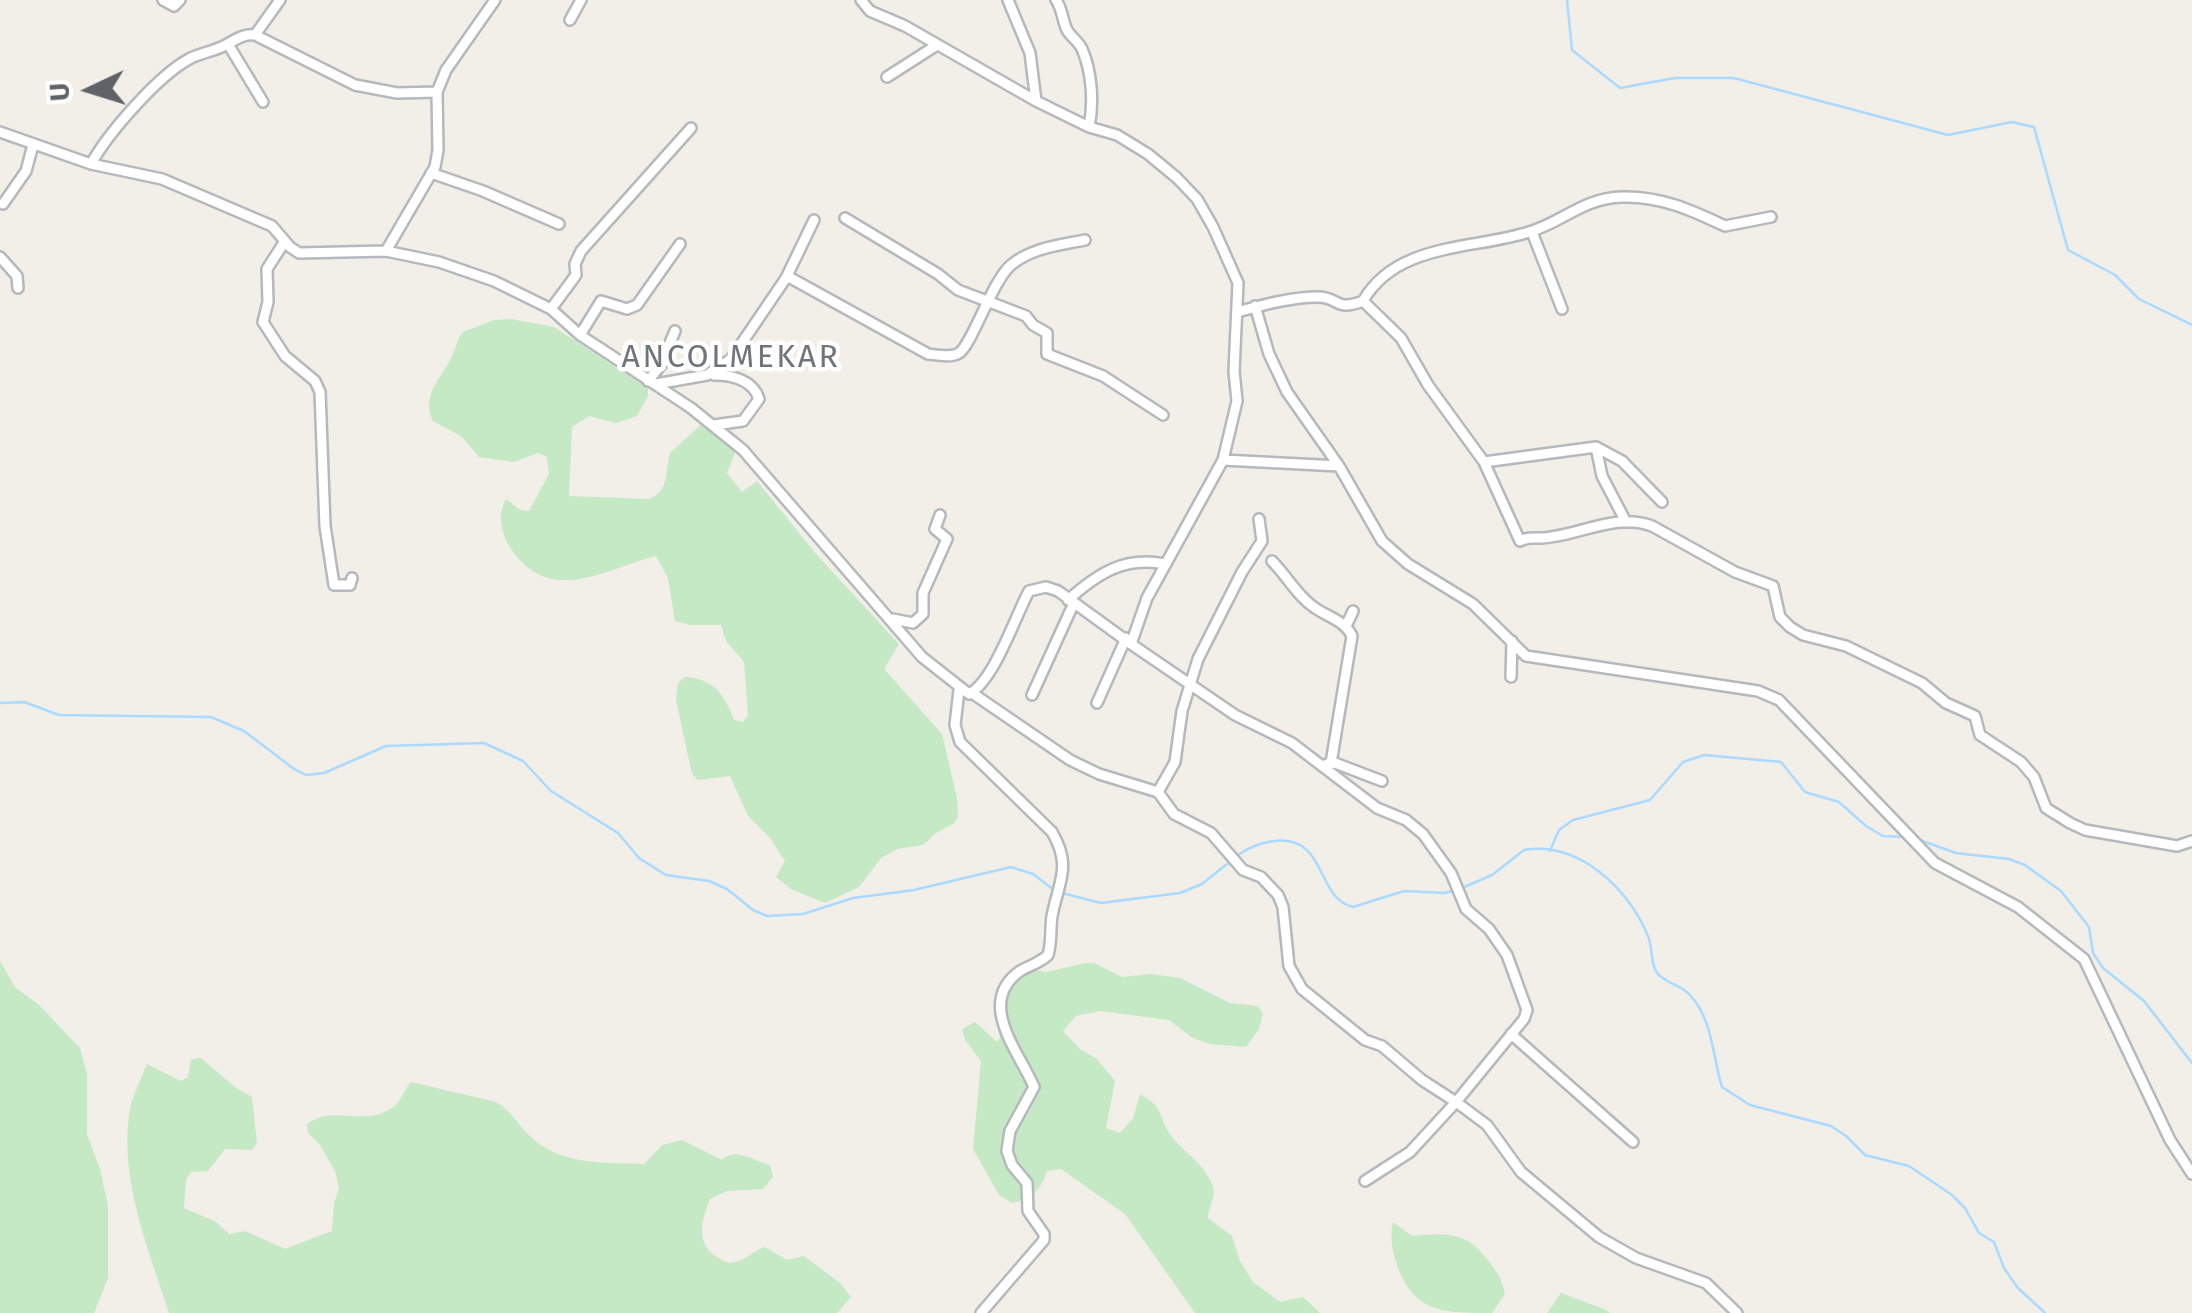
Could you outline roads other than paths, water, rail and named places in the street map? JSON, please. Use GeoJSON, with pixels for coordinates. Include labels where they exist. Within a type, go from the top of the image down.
{"type":"FeatureCollection","features":[{"type":"Feature","properties":{"kind":"street"},"geometry":{"type":"LineString","coordinates":[[164,0],[174,6],[180,0]]}},
{"type":"Feature","properties":{"kind":"street"},"geometry":{"type":"LineString","coordinates":[[256,34],[280,0]]}},
{"type":"Feature","properties":{"kind":"street"},"geometry":{"type":"LineString","coordinates":[[386,252],[431,173],[438,150],[438,92],[446,70],[494,0]]}},
{"type":"Feature","properties":{"kind":"street"},"geometry":{"type":"LineString","coordinates":[[570,20],[581,0]]}},
{"type":"Feature","properties":{"kind":"street"},"geometry":{"type":"LineString","coordinates":[[861,0],[870,11],[1090,128],[1117,135],[1148,154],[1197,199],[1238,283],[1234,371],[1237,401],[1223,460],[1147,598],[1097,703]]}},
{"type":"Feature","properties":{"kind":"street"},"geometry":{"type":"LineString","coordinates":[[1008,0],[1030,53],[1036,100]]}},
{"type":"Feature","properties":{"kind":"street"},"geometry":{"type":"LineString","coordinates":[[1056,0],[1067,30],[1078,41],[1086,62],[1094,101],[1090,128]]}},
{"type":"Feature","properties":{"kind":"street"},"geometry":{"type":"LineString","coordinates":[[92,164],[108,135],[171,72],[244,34],[256,34],[354,85],[398,93],[438,92]]}},
{"type":"Feature","properties":{"kind":"street"},"geometry":{"type":"LineString","coordinates":[[228,44],[262,102]]}},
{"type":"Feature","properties":{"kind":"street"},"geometry":{"type":"LineString","coordinates":[[886,77],[938,46]]}},
{"type":"Feature","properties":{"kind":"street"},"geometry":{"type":"LineString","coordinates":[[551,308],[576,275],[575,264],[581,251],[690,128]]}},
{"type":"Feature","properties":{"kind":"street"},"geometry":{"type":"LineString","coordinates":[[0,132],[92,164],[162,179],[272,226],[299,253],[386,252],[439,262],[494,280],[551,308],[580,335],[714,425],[742,450],[893,619],[922,657],[959,690],[972,693],[1070,760],[1099,774],[1158,792],[1174,814],[1211,833],[1243,870],[1261,877],[1278,894],[1289,966],[1302,988],[1365,1040],[1382,1046],[1422,1080],[1487,1125],[1521,1172],[1599,1237],[1636,1258],[1706,1283],[1736,1313]]}},
{"type":"Feature","properties":{"kind":"street"},"geometry":{"type":"LineString","coordinates":[[3,204],[26,171],[33,145]]}},
{"type":"Feature","properties":{"kind":"street"},"geometry":{"type":"LineString","coordinates":[[431,173],[559,224]]}},
{"type":"Feature","properties":{"kind":"street"},"geometry":{"type":"LineString","coordinates":[[1237,312],[1321,297],[1342,307],[1364,301],[1382,277],[1414,258],[1532,232],[1576,208],[1622,197],[1654,198],[1698,212],[1725,226],[1770,216]]}},
{"type":"Feature","properties":{"kind":"street"},"geometry":{"type":"LineString","coordinates":[[844,218],[958,290],[1015,309],[1046,331],[1047,354],[1103,376],[1163,415]]}},
{"type":"Feature","properties":{"kind":"street"},"geometry":{"type":"LineString","coordinates":[[707,375],[732,358],[787,276],[814,220]]}},
{"type":"Feature","properties":{"kind":"street"},"geometry":{"type":"LineString","coordinates":[[1532,232],[1562,308]]}},
{"type":"Feature","properties":{"kind":"street"},"geometry":{"type":"LineString","coordinates":[[787,276],[912,346],[936,355],[959,353],[986,301],[1011,265],[1046,248],[1085,240]]}},
{"type":"Feature","properties":{"kind":"street"},"geometry":{"type":"LineString","coordinates":[[285,241],[266,271],[268,302],[263,322],[285,356],[318,386],[326,526],[334,585],[350,585],[352,578]]}},
{"type":"Feature","properties":{"kind":"street"},"geometry":{"type":"LineString","coordinates":[[580,335],[601,301],[627,308],[638,305],[680,244]]}},
{"type":"Feature","properties":{"kind":"street"},"geometry":{"type":"LineString","coordinates":[[0,257],[17,276],[18,288]]}},
{"type":"Feature","properties":{"kind":"street"},"geometry":{"type":"LineString","coordinates":[[1364,301],[1401,338],[1428,386],[1484,462],[1520,541],[1626,522],[1640,521],[1652,526],[1735,572],[1772,586],[1780,617],[1803,635],[1846,646],[1922,683],[1952,706],[1970,712],[1980,736],[2021,762],[2034,777],[2046,808],[2070,824],[2177,846],[2192,840]]}},
{"type":"Feature","properties":{"kind":"street"},"geometry":{"type":"LineString","coordinates":[[1255,306],[1269,354],[1287,392],[1339,466],[1374,531],[1391,550],[1473,604],[1532,658],[1758,691],[1779,700],[1935,862],[2018,907],[2084,958],[2170,1140],[2192,1174]]}},
{"type":"Feature","properties":{"kind":"street"},"geometry":{"type":"LineString","coordinates":[[650,382],[675,331]]}},
{"type":"Feature","properties":{"kind":"street"},"geometry":{"type":"LineString","coordinates":[[650,382],[707,375],[738,378],[752,386],[759,399],[743,421],[714,425]]}},
{"type":"Feature","properties":{"kind":"street"},"geometry":{"type":"LineString","coordinates":[[1484,462],[1505,456],[1596,447],[1622,461],[1662,502]]}},
{"type":"Feature","properties":{"kind":"street"},"geometry":{"type":"LineString","coordinates":[[1596,447],[1602,476],[1626,522]]}},
{"type":"Feature","properties":{"kind":"street"},"geometry":{"type":"LineString","coordinates":[[1223,460],[1339,466]]}},
{"type":"Feature","properties":{"kind":"street"},"geometry":{"type":"LineString","coordinates":[[893,619],[913,623],[923,614],[923,593],[946,541],[935,529],[940,515]]}},
{"type":"Feature","properties":{"kind":"street"},"geometry":{"type":"LineString","coordinates":[[1158,792],[1175,762],[1190,684],[1223,608],[1262,542],[1258,519]]}},
{"type":"Feature","properties":{"kind":"street"},"geometry":{"type":"LineString","coordinates":[[1032,695],[1071,602],[1099,575],[1123,563],[1144,560],[1166,564]]}},
{"type":"Feature","properties":{"kind":"street"},"geometry":{"type":"LineString","coordinates":[[1272,560],[1302,598],[1346,626],[1352,636],[1331,763]]}},
{"type":"Feature","properties":{"kind":"street"},"geometry":{"type":"LineString","coordinates":[[972,693],[996,659],[1029,590],[1046,587],[1235,714],[1292,742],[1377,808],[1406,820],[1423,834],[1457,884],[1466,909],[1498,939],[1527,1010],[1456,1102],[1410,1152],[1364,1181]]}},
{"type":"Feature","properties":{"kind":"street"},"geometry":{"type":"LineString","coordinates":[[1346,626],[1353,611]]}},
{"type":"Feature","properties":{"kind":"street"},"geometry":{"type":"LineString","coordinates":[[1511,677],[1512,641]]}},
{"type":"Feature","properties":{"kind":"street"},"geometry":{"type":"LineString","coordinates":[[959,690],[956,726],[960,742],[1052,832],[1062,851],[1064,876],[1051,922],[1048,955],[1019,972],[1010,983],[1000,1016],[1004,1032],[1034,1088],[1010,1131],[1007,1150],[1027,1183],[1028,1211],[1044,1237],[981,1313]]}},
{"type":"Feature","properties":{"kind":"street"},"geometry":{"type":"LineString","coordinates":[[1320,767],[1331,763],[1382,782]]}},
{"type":"Feature","properties":{"kind":"street"},"geometry":{"type":"LineString","coordinates":[[1511,1034],[1633,1142]]}},
{"type":"Feature","properties":{"kind":"waterway"},"geometry":{"type":"LineString","coordinates":[[1567,0],[1572,50],[1620,88],[1675,78],[1734,78],[1948,135],[2012,122],[2034,127],[2068,250],[2115,275],[2139,299],[2192,325]]}},
{"type":"Feature","properties":{"kind":"waterway"},"geometry":{"type":"LineString","coordinates":[[0,703],[24,702],[59,715],[211,717],[244,731],[306,775],[324,773],[386,746],[484,743],[523,761],[551,791],[618,833],[639,858],[666,875],[709,881],[767,916],[803,914],[853,898],[914,890],[1011,867],[1033,874],[1054,890]]}},
{"type":"Feature","properties":{"kind":"waterway"},"geometry":{"type":"LineString","coordinates":[[1550,851],[1559,830],[1573,820],[1650,800],[1683,762],[1704,755],[1781,762],[1805,792],[1839,802],[1883,836],[1904,837]]}},
{"type":"Feature","properties":{"kind":"waterway"},"geometry":{"type":"LineString","coordinates":[[1917,839],[1956,853],[2009,859],[2025,865],[2061,891],[2089,927],[2093,953],[2103,968],[2144,1001],[2192,1063]]}},
{"type":"Feature","properties":{"kind":"waterway"},"geometry":{"type":"LineString","coordinates":[[1238,855],[1264,843],[1291,842],[1313,857],[1332,892],[1353,907],[1404,891],[1455,890]]}},
{"type":"Feature","properties":{"kind":"waterway"},"geometry":{"type":"LineString","coordinates":[[1462,888],[1492,875],[1524,850],[1564,853],[1600,872],[1639,918],[1650,940],[1657,973],[1686,991],[1703,1014],[1722,1087],[1750,1105],[1831,1126],[1865,1155],[1909,1166],[1952,1195],[1965,1208],[1979,1233],[1994,1242],[2004,1268],[2018,1288],[2045,1313]]}},
{"type":"Feature","properties":{"kind":"waterway"},"geometry":{"type":"LineString","coordinates":[[1062,893],[1101,903],[1180,893],[1202,884],[1232,860]]}},
{"type":"Feature","properties":{"kind":"district","name":"ANCOLMEKAR"},"geometry":{"type":"Point","coordinates":[731,358]}}]}
